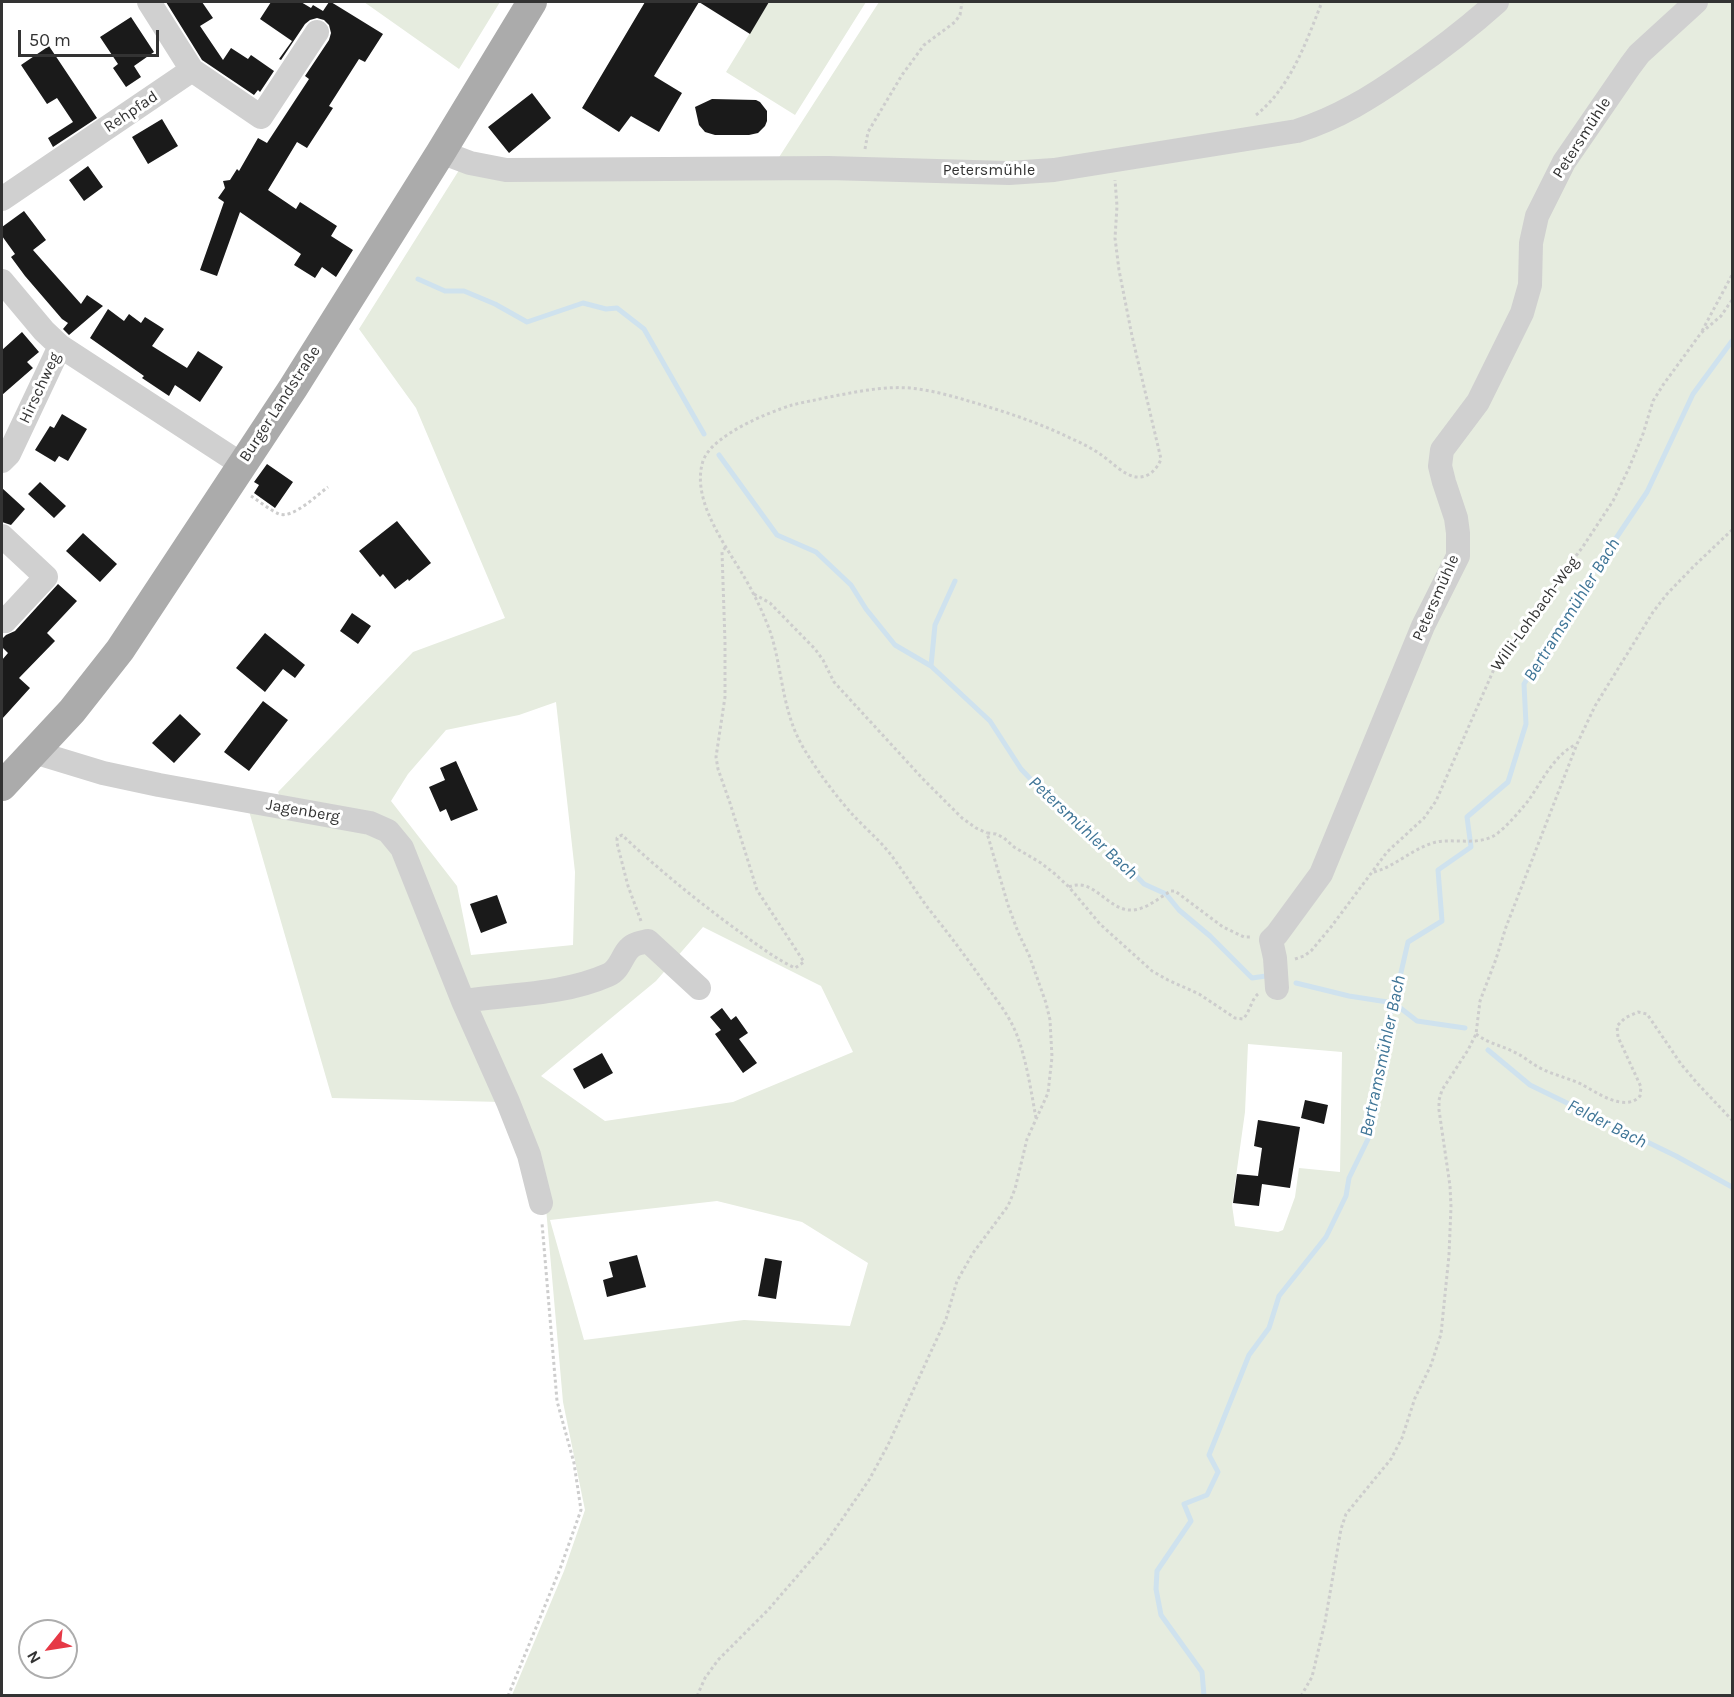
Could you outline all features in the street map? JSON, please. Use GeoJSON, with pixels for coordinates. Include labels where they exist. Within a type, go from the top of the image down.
{"type":"FeatureCollection","features":[{"type":"Feature","properties":{"kind":"main road","name":"Burger Landstraße"},"geometry":{"type":"LineString","coordinates":[[2,786],[72,711],[120,650],[293,388],[532,2]]}},
{"type":"Feature","properties":{"kind":"street"},"geometry":{"type":"LineString","coordinates":[[148,2],[192,70],[261,117],[317,32]]}},
{"type":"Feature","properties":{"kind":"street","name":"Petersmühle"},"geometry":{"type":"LineString","coordinates":[[441,152],[470,163],[506,170],[860,168],[1009,173],[1054,170],[1297,131],[1333,118],[1382,90],[1468,28],[1497,2]]}},
{"type":"Feature","properties":{"kind":"street","name":"Petersmühle"},"geometry":{"type":"LineString","coordinates":[[1273,949],[1277,934],[1321,874],[1423,626],[1458,556],[1456,518],[1440,466],[1442,450],[1478,402],[1522,313],[1530,285],[1532,234],[1545,197],[1564,162],[1639,54],[1696,2]]}},
{"type":"Feature","properties":{"kind":"street","name":"Rehpfad"},"geometry":{"type":"LineString","coordinates":[[2,199],[192,70]]}},
{"type":"Feature","properties":{"kind":"street"},"geometry":{"type":"LineString","coordinates":[[2,281],[44,331],[60,345],[241,464]]}},
{"type":"Feature","properties":{"kind":"street","name":"Hirschweg"},"geometry":{"type":"LineString","coordinates":[[2,461],[9,454],[60,345]]}},
{"type":"Feature","properties":{"kind":"street"},"geometry":{"type":"LineString","coordinates":[[2,536],[46,577],[5,621],[2,620]]}},
{"type":"Feature","properties":{"kind":"street","name":"Jagenberg"},"geometry":{"type":"LineString","coordinates":[[34,752],[103,773],[370,822],[388,831],[402,848],[463,1001],[516,1123],[528,1155],[541,1203]]}},
{"type":"Feature","properties":{"kind":"street"},"geometry":{"type":"LineString","coordinates":[[463,1001],[531,993],[586,983],[610,975],[616,970],[628,950],[634,945],[648,941],[699,988]]}},
{"type":"Feature","properties":{"kind":"street"},"geometry":{"type":"LineString","coordinates":[[1273,949],[1277,988]]}},
{"type":"Feature","properties":{"kind":"path"},"geometry":{"type":"LineString","coordinates":[[860,168],[868,132],[892,92],[924,45],[955,22],[960,15],[962,2]]}},
{"type":"Feature","properties":{"kind":"path"},"geometry":{"type":"LineString","coordinates":[[1253,118],[1275,98],[1281,88],[1303,50],[1322,2]]}},
{"type":"Feature","properties":{"kind":"path"},"geometry":{"type":"LineString","coordinates":[[1036,1118],[1029,1079],[1017,1036],[993,995],[887,850],[850,812],[806,752],[795,733],[786,709],[771,634],[754,594],[714,524],[703,500],[700,484],[704,457],[712,447],[753,421],[792,405],[888,388],[912,388],[954,396],[1002,410],[1053,429],[1097,452],[1134,477],[1141,477],[1154,471],[1161,459],[1124,303],[1117,256],[1114,160]]}},
{"type":"Feature","properties":{"kind":"path"},"geometry":{"type":"LineString","coordinates":[[1701,333],[1732,275]]}},
{"type":"Feature","properties":{"kind":"path","name":"Willi-Lohbach-Weg"},"geometry":{"type":"LineString","coordinates":[[1069,887],[1082,884],[1114,905],[1133,910],[1175,891],[1231,931],[1296,958],[1311,951],[1387,852],[1424,818],[1436,801],[1494,669],[1541,601],[1582,548],[1613,501],[1640,442],[1653,401],[1663,385],[1701,333],[1721,316],[1732,300]]}},
{"type":"Feature","properties":{"kind":"path"},"geometry":{"type":"LineString","coordinates":[[251,496],[279,514],[288,514],[301,508],[328,487]]}},
{"type":"Feature","properties":{"kind":"path"},"geometry":{"type":"LineString","coordinates":[[1301,1695],[1311,1677],[1325,1622],[1341,1529],[1346,1514],[1391,1459],[1402,1438],[1415,1398],[1431,1365],[1441,1334],[1451,1207],[1438,1100],[1476,1034],[1480,1001],[1506,927],[1577,744],[1595,706],[1653,612],[1667,594],[1732,530]]}},
{"type":"Feature","properties":{"kind":"path"},"geometry":{"type":"LineString","coordinates":[[648,941],[628,886],[617,843],[617,838],[622,835],[692,897],[783,963],[795,968],[804,962],[757,890],[718,769],[716,757],[725,696],[722,552],[727,546]]}},
{"type":"Feature","properties":{"kind":"path"},"geometry":{"type":"LineString","coordinates":[[754,594],[770,603],[815,649],[834,682],[962,818],[976,828],[1004,838],[1055,874],[1100,924],[1152,971],[1199,994],[1235,1018],[1243,1019],[1247,1015],[1256,995],[1277,988]]}},
{"type":"Feature","properties":{"kind":"path"},"geometry":{"type":"LineString","coordinates":[[1373,873],[1434,843],[1482,840],[1493,837],[1508,825],[1556,761],[1568,748],[1577,744]]}},
{"type":"Feature","properties":{"kind":"path"},"geometry":{"type":"LineString","coordinates":[[697,1695],[705,1678],[718,1660],[768,1610],[825,1544],[869,1480],[888,1445],[946,1319],[957,1281],[977,1246],[1008,1206],[1015,1189],[1027,1139],[1045,1101],[1051,1077],[1050,1020],[1036,973],[1008,905],[987,833]]}},
{"type":"Feature","properties":{"kind":"path"},"geometry":{"type":"LineString","coordinates":[[1476,1034],[1496,1045],[1516,1052],[1541,1069],[1582,1085],[1595,1093],[1617,1101],[1630,1102],[1640,1096],[1641,1088],[1618,1037],[1617,1026],[1625,1018],[1638,1012],[1647,1014],[1681,1064],[1732,1120]]}},
{"type":"Feature","properties":{"kind":"path"},"geometry":{"type":"LineString","coordinates":[[508,1695],[560,1569],[581,1510],[574,1463],[557,1401],[541,1203]]}},
{"type":"Feature","properties":{"kind":"shaded area"},"geometry":{"type":"Polygon","coordinates":[[[364,2],[500,2],[459,69],[364,2]]]}},
{"type":"Feature","properties":{"kind":"shaded area"},"geometry":{"type":"Polygon","coordinates":[[[769,2],[866,2],[795,115],[726,72],[769,2]]]}},
{"type":"Feature","properties":{"kind":"shaded area"},"geometry":{"type":"Polygon","coordinates":[[[879,2],[1732,2],[1732,1695],[512,1695],[564,1571],[585,1510],[563,1402],[546,1208],[407,842],[281,799],[278,792],[413,652],[505,618],[416,408],[359,329],[461,167],[774,165],[879,2]],[[556,702],[519,715],[446,730],[408,774],[391,801],[457,886],[471,955],[573,945],[575,872],[556,702]],[[703,927],[656,981],[541,1076],[605,1121],[733,1102],[853,1052],[821,986],[703,927]],[[1248,1044],[1245,1112],[1232,1205],[1235,1226],[1278,1232],[1283,1230],[1295,1197],[1299,1168],[1340,1172],[1342,1052],[1248,1044]],[[717,1201],[550,1220],[584,1340],[744,1320],[850,1326],[868,1263],[802,1222],[717,1201]]]}},
{"type":"Feature","properties":{"kind":"shaded area"},"geometry":{"type":"Polygon","coordinates":[[[249,811],[388,831],[502,1102],[332,1098],[249,811]]]}},
{"type":"Feature","properties":{"kind":"building"},"geometry":{"type":"Polygon","coordinates":[[[166,2],[202,2],[213,18],[200,26],[223,60],[231,48],[248,59],[251,55],[274,71],[260,92],[258,90],[254,95],[202,60],[166,2]]]}},
{"type":"Feature","properties":{"kind":"building"},"geometry":{"type":"Polygon","coordinates":[[[271,2],[301,2],[323,11],[331,2],[383,34],[365,62],[359,59],[329,106],[333,108],[307,148],[297,142],[268,190],[296,209],[300,202],[337,226],[331,236],[353,250],[336,277],[322,267],[315,278],[294,265],[301,254],[240,212],[217,276],[200,270],[224,202],[218,198],[225,188],[223,181],[230,180],[237,169],[239,171],[258,138],[267,143],[309,79],[305,76],[329,40],[331,33],[329,25],[324,20],[317,18],[310,20],[281,60],[279,59],[292,41],[260,19],[271,2]]]}},
{"type":"Feature","properties":{"kind":"building"},"geometry":{"type":"Polygon","coordinates":[[[645,2],[699,2],[654,76],[682,93],[659,132],[631,116],[619,132],[582,108],[645,2]]]}},
{"type":"Feature","properties":{"kind":"building"},"geometry":{"type":"Polygon","coordinates":[[[699,2],[769,2],[750,34],[699,2]]]}},
{"type":"Feature","properties":{"kind":"building"},"geometry":{"type":"Polygon","coordinates":[[[131,17],[154,52],[134,66],[141,77],[126,87],[113,68],[118,64],[100,37],[131,17]]]}},
{"type":"Feature","properties":{"kind":"building"},"geometry":{"type":"Polygon","coordinates":[[[49,46],[97,118],[53,147],[48,138],[73,122],[57,98],[47,104],[21,65],[49,46]]]}},
{"type":"Feature","properties":{"kind":"building"},"geometry":{"type":"Polygon","coordinates":[[[532,93],[551,118],[509,153],[488,127],[532,93]]]}},
{"type":"Feature","properties":{"kind":"building"},"geometry":{"type":"Polygon","coordinates":[[[712,99],[760,102],[767,111],[765,126],[758,133],[749,135],[715,135],[705,132],[699,125],[695,107],[712,99]]]}},
{"type":"Feature","properties":{"kind":"building"},"geometry":{"type":"Polygon","coordinates":[[[162,119],[178,146],[148,164],[132,137],[162,119]]]}},
{"type":"Feature","properties":{"kind":"building"},"geometry":{"type":"Polygon","coordinates":[[[88,166],[103,187],[84,201],[69,180],[88,166]]]}},
{"type":"Feature","properties":{"kind":"building"},"geometry":{"type":"Polygon","coordinates":[[[24,211],[46,240],[33,250],[81,304],[87,295],[103,306],[69,335],[63,329],[68,323],[25,276],[11,257],[15,254],[2,236],[2,227],[24,211]]]}},
{"type":"Feature","properties":{"kind":"building"},"geometry":{"type":"Polygon","coordinates":[[[108,309],[124,321],[129,314],[141,323],[145,317],[164,329],[152,346],[187,368],[198,351],[223,367],[200,402],[175,385],[169,396],[90,338],[108,309]]]}},
{"type":"Feature","properties":{"kind":"building"},"geometry":{"type":"Polygon","coordinates":[[[22,332],[39,352],[27,362],[33,368],[2,395],[2,350],[22,332]]]}},
{"type":"Feature","properties":{"kind":"building"},"geometry":{"type":"Polygon","coordinates":[[[62,414],[87,429],[68,461],[59,456],[55,462],[35,450],[50,426],[54,428],[62,414]]]}},
{"type":"Feature","properties":{"kind":"building"},"geometry":{"type":"Polygon","coordinates":[[[267,464],[293,482],[275,508],[254,493],[259,485],[254,482],[267,464]]]}},
{"type":"Feature","properties":{"kind":"building"},"geometry":{"type":"Polygon","coordinates":[[[40,482],[66,506],[54,518],[28,494],[40,482]]]}},
{"type":"Feature","properties":{"kind":"building"},"geometry":{"type":"Polygon","coordinates":[[[2,488],[25,509],[11,525],[2,522],[2,488]]]}},
{"type":"Feature","properties":{"kind":"building"},"geometry":{"type":"Polygon","coordinates":[[[397,521],[431,563],[395,589],[383,574],[380,577],[359,551],[397,521]]]}},
{"type":"Feature","properties":{"kind":"building"},"geometry":{"type":"Polygon","coordinates":[[[83,533],[117,564],[100,582],[66,551],[83,533]]]}},
{"type":"Feature","properties":{"kind":"building"},"geometry":{"type":"Polygon","coordinates":[[[58,584],[77,601],[47,633],[55,641],[19,678],[30,688],[2,719],[2,660],[8,653],[2,647],[2,639],[15,631],[58,584]]]}},
{"type":"Feature","properties":{"kind":"building"},"geometry":{"type":"Polygon","coordinates":[[[352,613],[371,626],[358,644],[340,631],[352,613]]]}},
{"type":"Feature","properties":{"kind":"building"},"geometry":{"type":"Polygon","coordinates":[[[265,633],[305,665],[295,678],[283,669],[265,692],[236,668],[265,633]]]}},
{"type":"Feature","properties":{"kind":"building"},"geometry":{"type":"Polygon","coordinates":[[[263,701],[288,720],[249,771],[224,752],[263,701]]]}},
{"type":"Feature","properties":{"kind":"building"},"geometry":{"type":"Polygon","coordinates":[[[180,714],[201,734],[174,763],[152,743],[180,714]]]}},
{"type":"Feature","properties":{"kind":"building"},"geometry":{"type":"Polygon","coordinates":[[[456,761],[478,810],[451,821],[446,809],[440,812],[429,787],[445,780],[440,768],[456,761]]]}},
{"type":"Feature","properties":{"kind":"building"},"geometry":{"type":"Polygon","coordinates":[[[497,895],[507,923],[481,933],[470,904],[497,895]]]}},
{"type":"Feature","properties":{"kind":"building"},"geometry":{"type":"Polygon","coordinates":[[[722,1008],[731,1020],[736,1016],[748,1033],[739,1039],[757,1063],[743,1073],[715,1034],[721,1030],[710,1017],[722,1008]]]}},
{"type":"Feature","properties":{"kind":"building"},"geometry":{"type":"Polygon","coordinates":[[[602,1053],[613,1073],[584,1089],[573,1069],[602,1053]]]}},
{"type":"Feature","properties":{"kind":"building"},"geometry":{"type":"Polygon","coordinates":[[[1305,1100],[1328,1105],[1324,1124],[1301,1118],[1305,1100]]]}},
{"type":"Feature","properties":{"kind":"building"},"geometry":{"type":"Polygon","coordinates":[[[1258,1120],[1300,1127],[1290,1188],[1262,1184],[1259,1206],[1233,1203],[1237,1174],[1258,1176],[1262,1148],[1254,1146],[1258,1120]]]}},
{"type":"Feature","properties":{"kind":"building"},"geometry":{"type":"Polygon","coordinates":[[[637,1255],[646,1287],[607,1297],[603,1280],[613,1277],[609,1262],[637,1255]]]}},
{"type":"Feature","properties":{"kind":"building"},"geometry":{"type":"Polygon","coordinates":[[[765,1258],[782,1261],[776,1299],[758,1296],[765,1258]]]}},
{"type":"Feature","properties":{"kind":"waterway","name":"Petersmühler Bach"},"geometry":{"type":"LineString","coordinates":[[418,279],[445,291],[464,291],[495,304],[527,322],[583,303],[606,309],[617,308],[644,329],[704,434]]}},
{"type":"Feature","properties":{"kind":"waterway","name":"Bertramsmühler Bach"},"geometry":{"type":"LineString","coordinates":[[1204,1696],[1202,1672],[1161,1615],[1156,1589],[1157,1571],[1191,1521],[1184,1504],[1207,1495],[1218,1472],[1209,1455],[1249,1355],[1269,1328],[1279,1296],[1326,1237],[1346,1196],[1349,1178],[1370,1135],[1372,1099],[1408,942],[1442,921],[1438,870],[1471,847],[1467,817],[1508,782],[1526,724],[1524,684],[1578,595],[1647,492],[1693,394],[1732,341]]}},
{"type":"Feature","properties":{"kind":"waterway","name":"Petersmühler Bach"},"geometry":{"type":"LineString","coordinates":[[719,455],[777,535],[816,552],[851,585],[866,609],[895,645],[931,666],[990,721],[1021,769],[1059,809],[1113,852],[1144,884],[1166,894],[1179,910],[1210,936],[1252,978],[1266,976]]}},
{"type":"Feature","properties":{"kind":"waterway"},"geometry":{"type":"LineString","coordinates":[[931,666],[935,625],[955,581]]}},
{"type":"Feature","properties":{"kind":"waterway","name":"Petersmühler Bach"},"geometry":{"type":"LineString","coordinates":[[1296,983],[1349,996],[1394,1003],[1417,1021],[1465,1028]]}},
{"type":"Feature","properties":{"kind":"waterway","name":"Felder Bach"},"geometry":{"type":"LineString","coordinates":[[1488,1050],[1530,1085],[1676,1156],[1732,1187]]}}]}
